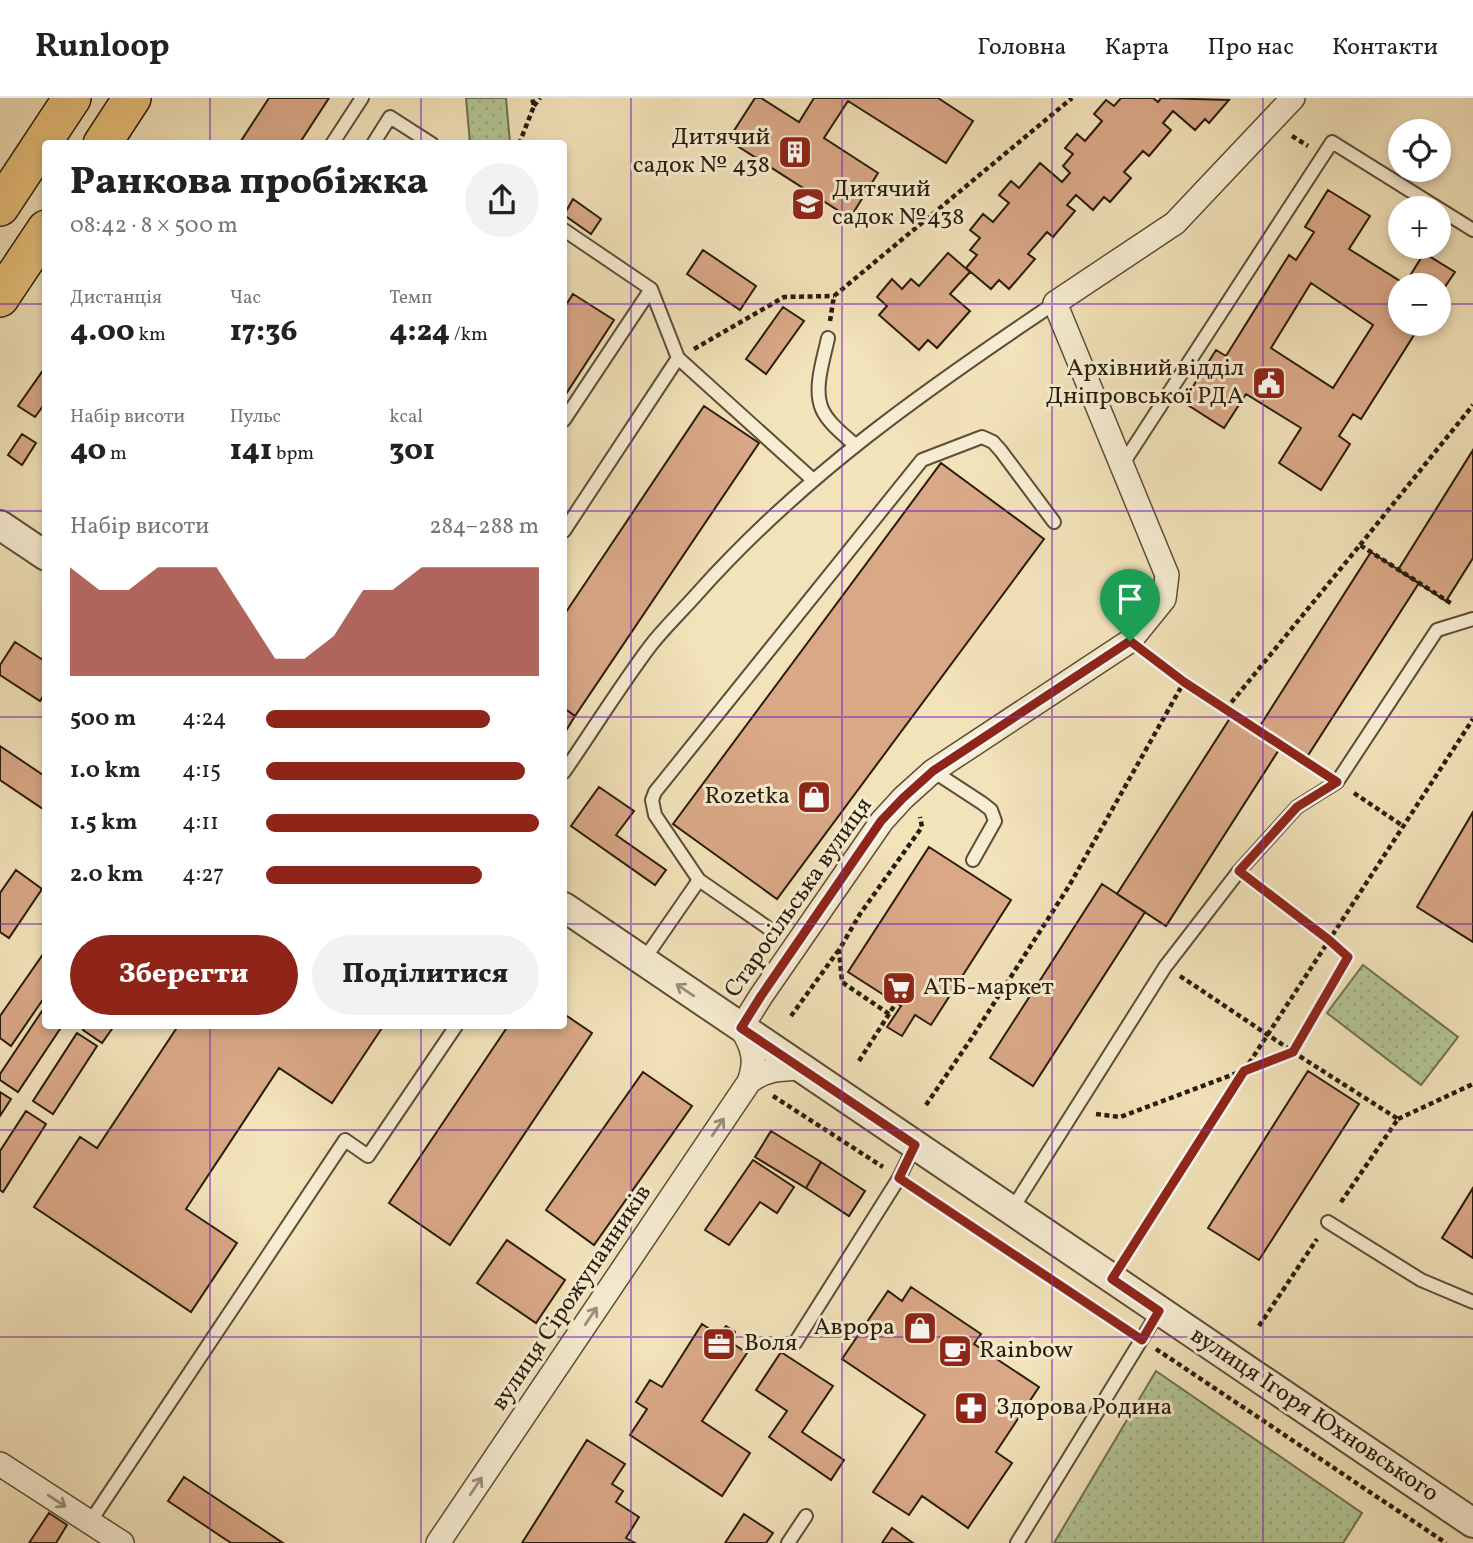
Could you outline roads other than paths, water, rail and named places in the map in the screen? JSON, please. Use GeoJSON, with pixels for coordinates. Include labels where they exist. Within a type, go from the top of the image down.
{"type":"FeatureCollection","features":[{"type":"Feature","properties":{"kind":"main road"},"geometry":{"type":"LineString","coordinates":[[44,140],[72,98]]}},
{"type":"Feature","properties":{"kind":"main road"},"geometry":{"type":"LineString","coordinates":[[105,140],[132,98]]}},
{"type":"Feature","properties":{"kind":"main road"},"geometry":{"type":"LineString","coordinates":[[0,207],[42,143]]}},
{"type":"Feature","properties":{"kind":"main road"},"geometry":{"type":"LineString","coordinates":[[0,298],[42,235]]}},
{"type":"Feature","properties":{"kind":"street"},"geometry":{"type":"LineString","coordinates":[[1055,303],[1175,223],[1293,98]]}},
{"type":"Feature","properties":{"kind":"street","name":"Старосільська вулиця"},"geometry":{"type":"LineString","coordinates":[[741,1028],[881,821],[924,779],[1130,641],[1164,599],[1167,575],[1055,303]]}},
{"type":"Feature","properties":{"kind":"street"},"geometry":{"type":"LineString","coordinates":[[0,525],[42,553]]}},
{"type":"Feature","properties":{"kind":"street","name":"вулиця Ігоря Юхновського"},"geometry":{"type":"LineString","coordinates":[[567,909],[1159,1311],[1472,1518]]}},
{"type":"Feature","properties":{"kind":"street","name":"вулиця Сірожупанників"},"geometry":{"type":"LineString","coordinates":[[438,1543],[757,1086],[753,1071],[754,1056],[750,1042],[741,1028]]}},
{"type":"Feature","properties":{"kind":"street"},"geometry":{"type":"LineString","coordinates":[[757,1086],[759,1074],[772,1069],[800,1068]]}},
{"type":"Feature","properties":{"kind":"street"},"geometry":{"type":"LineString","coordinates":[[0,1464],[122,1543]]}},
{"type":"Feature","properties":{"kind":"lane"},"geometry":{"type":"LineString","coordinates":[[335,140],[362,98]]}},
{"type":"Feature","properties":{"kind":"lane"},"geometry":{"type":"LineString","coordinates":[[376,140],[390,117],[426,140]]}},
{"type":"Feature","properties":{"kind":"lane"},"geometry":{"type":"LineString","coordinates":[[1122,465],[1332,142],[1473,230]]}},
{"type":"Feature","properties":{"kind":"lane"},"geometry":{"type":"LineString","coordinates":[[567,232],[651,289],[678,358],[812,479]]}},
{"type":"Feature","properties":{"kind":"lane"},"geometry":{"type":"LineString","coordinates":[[567,415],[651,289]]}},
{"type":"Feature","properties":{"kind":"lane"},"geometry":{"type":"LineString","coordinates":[[567,768],[652,644],[732,554],[812,479],[855,445],[975,356],[1055,303]]}},
{"type":"Feature","properties":{"kind":"lane"},"geometry":{"type":"LineString","coordinates":[[828,338],[819,390],[822,410],[855,445]]}},
{"type":"Feature","properties":{"kind":"lane"},"geometry":{"type":"LineString","coordinates":[[567,526],[678,358]]}},
{"type":"Feature","properties":{"kind":"lane"},"geometry":{"type":"LineString","coordinates":[[774,932],[699,880],[655,815],[652,800],[655,792],[922,460],[982,437],[993,442],[1054,522]]}},
{"type":"Feature","properties":{"kind":"lane"},"geometry":{"type":"LineString","coordinates":[[1011,1211],[1165,967],[1239,871],[1297,807],[1337,782],[1437,630],[1473,619]]}},
{"type":"Feature","properties":{"kind":"lane"},"geometry":{"type":"LineString","coordinates":[[924,779],[991,810],[995,821],[973,860]]}},
{"type":"Feature","properties":{"kind":"lane"},"geometry":{"type":"LineString","coordinates":[[643,961],[699,880]]}},
{"type":"Feature","properties":{"kind":"lane"},"geometry":{"type":"LineString","coordinates":[[90,1522],[345,1140],[368,1156],[454,1029]]}},
{"type":"Feature","properties":{"kind":"lane"},"geometry":{"type":"LineString","coordinates":[[794,1343],[899,1178],[915,1145]]}},
{"type":"Feature","properties":{"kind":"lane"},"geometry":{"type":"LineString","coordinates":[[1328,1222],[1421,1280],[1473,1302]]}},
{"type":"Feature","properties":{"kind":"lane"},"geometry":{"type":"LineString","coordinates":[[1017,1543],[1159,1311]]}},
{"type":"Feature","properties":{"kind":"lane"},"geometry":{"type":"LineString","coordinates":[[788,1543],[806,1516]]}},
{"type":"Feature","properties":{"kind":"place","name":"Дитячий садок № 438"},"geometry":{"type":"Point","coordinates":[795,152]}},
{"type":"Feature","properties":{"kind":"place","name":"Дитячий садок №438"},"geometry":{"type":"Point","coordinates":[808,204]}},
{"type":"Feature","properties":{"kind":"place","name":"Архівний відділ Дніпровської РДА"},"geometry":{"type":"Point","coordinates":[1269,383]}},
{"type":"Feature","properties":{"kind":"place","name":"Rozetka"},"geometry":{"type":"Point","coordinates":[814,797]}},
{"type":"Feature","properties":{"kind":"place","name":"АТБ-маркет"},"geometry":{"type":"Point","coordinates":[899,988]}},
{"type":"Feature","properties":{"kind":"place","name":"Аврора"},"geometry":{"type":"Point","coordinates":[920,1328]}},
{"type":"Feature","properties":{"kind":"place","name":"Воля"},"geometry":{"type":"Point","coordinates":[719,1344]}},
{"type":"Feature","properties":{"kind":"place","name":"Rainbow"},"geometry":{"type":"Point","coordinates":[955,1351]}},
{"type":"Feature","properties":{"kind":"place","name":"Здорова Родина"},"geometry":{"type":"Point","coordinates":[971,1408]}}]}
